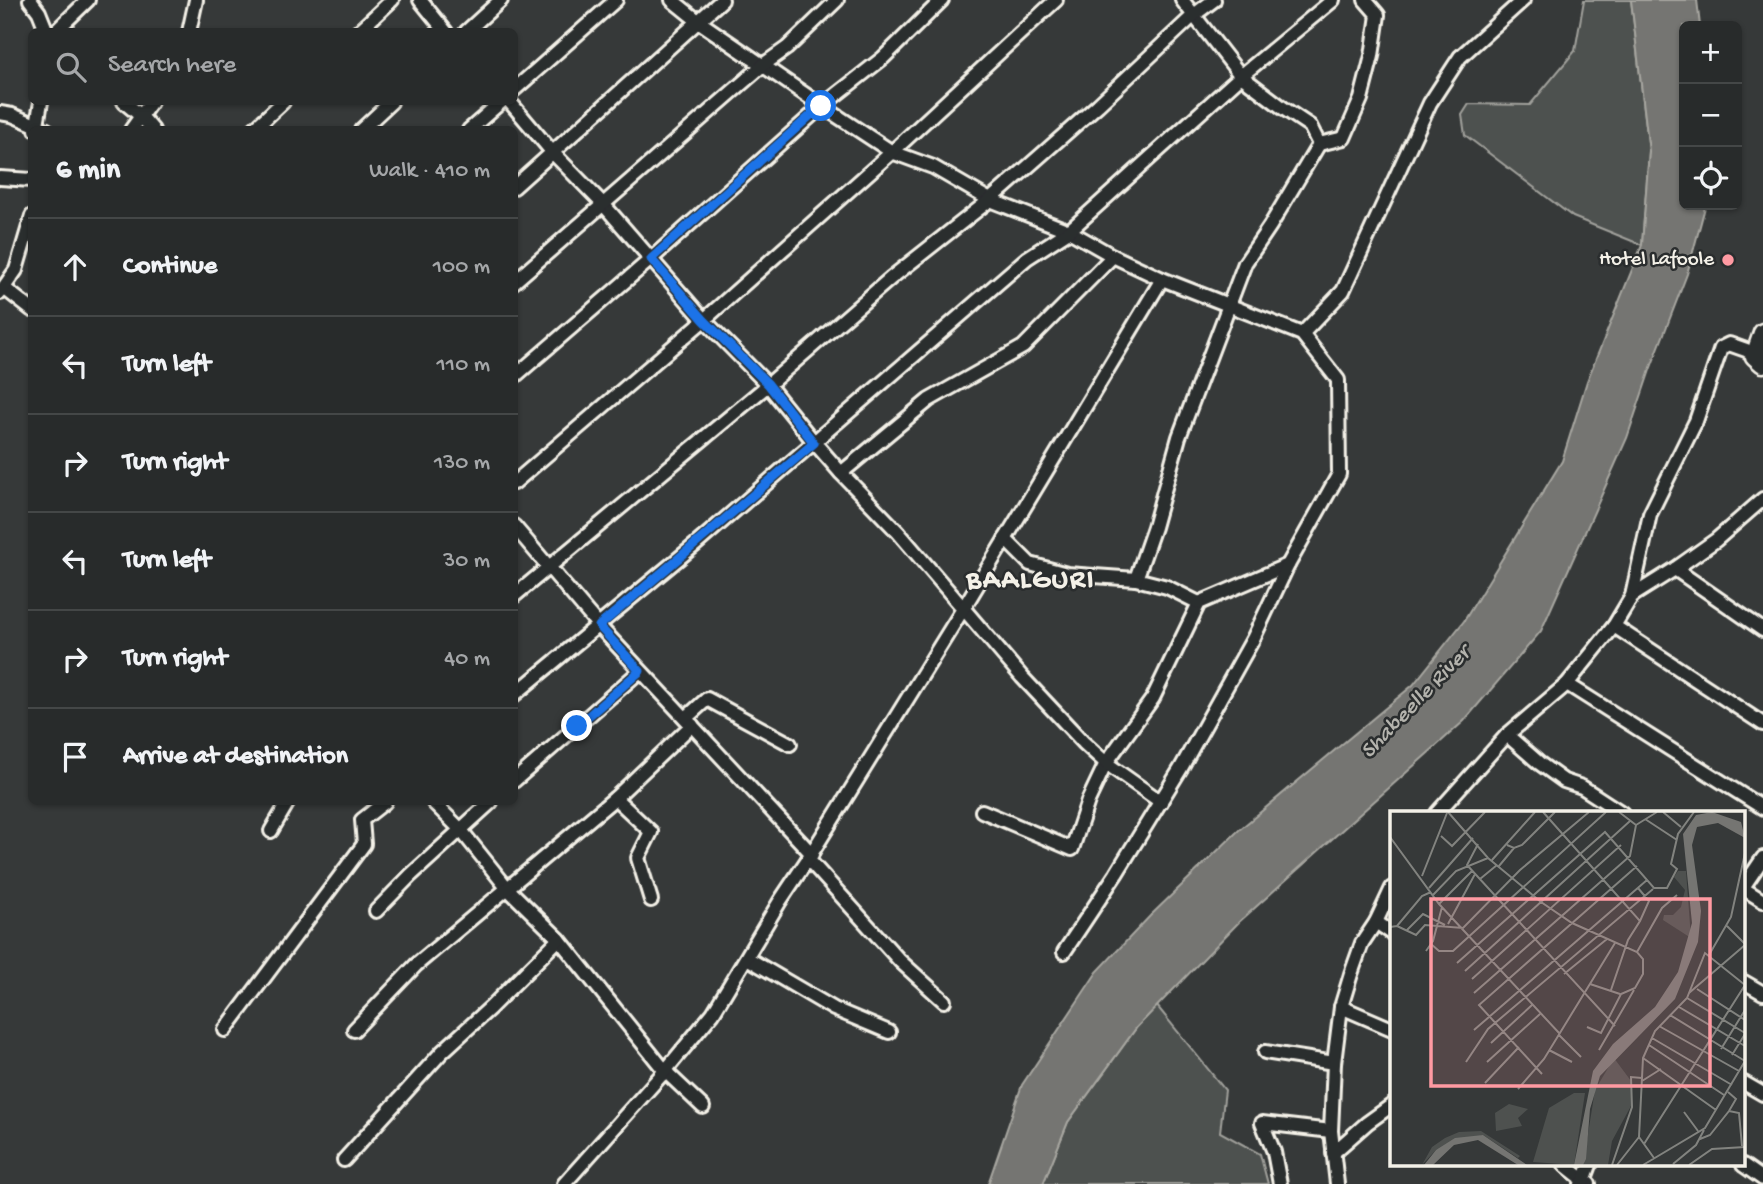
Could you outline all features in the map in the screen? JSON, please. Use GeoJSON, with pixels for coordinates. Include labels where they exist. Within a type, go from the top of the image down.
{"type":"FeatureCollection","features":[{"type":"Feature","properties":{"kind":"street"},"geometry":{"type":"LineString","coordinates":[[30,0],[39,12],[45,28]]}},
{"type":"Feature","properties":{"kind":"street"},"geometry":{"type":"LineString","coordinates":[[59,28],[88,0]]}},
{"type":"Feature","properties":{"kind":"street"},"geometry":{"type":"LineString","coordinates":[[190,28],[196,0]]}},
{"type":"Feature","properties":{"kind":"street"},"geometry":{"type":"LineString","coordinates":[[362,28],[392,0]]}},
{"type":"Feature","properties":{"kind":"street"},"geometry":{"type":"LineString","coordinates":[[420,0],[443,28]]}},
{"type":"Feature","properties":{"kind":"street"},"geometry":{"type":"LineString","coordinates":[[470,28],[501,0]]}},
{"type":"Feature","properties":{"kind":"street"},"geometry":{"type":"LineString","coordinates":[[518,86],[616,0]]}},
{"type":"Feature","properties":{"kind":"street"},"geometry":{"type":"LineString","coordinates":[[671,0],[821,106],[892,152],[933,167],[990,200],[1069,231],[1162,279],[1302,334],[1338,380],[1339,474],[1288,565],[1253,639],[1188,757],[1064,952]]}},
{"type":"Feature","properties":{"kind":"street"},"geometry":{"type":"LineString","coordinates":[[518,184],[722,0]]}},
{"type":"Feature","properties":{"kind":"street"},"geometry":{"type":"LineString","coordinates":[[518,278],[763,65],[787,48],[838,0]]}},
{"type":"Feature","properties":{"kind":"street"},"geometry":{"type":"LineString","coordinates":[[518,374],[651,259],[821,106],[883,58],[942,0]]}},
{"type":"Feature","properties":{"kind":"street"},"geometry":{"type":"LineString","coordinates":[[518,480],[704,320],[892,152],[1056,0]]}},
{"type":"Feature","properties":{"kind":"street"},"geometry":{"type":"LineString","coordinates":[[1182,0],[1241,76],[1310,126],[1319,144]]}},
{"type":"Feature","properties":{"kind":"street"},"geometry":{"type":"LineString","coordinates":[[518,593],[891,278],[990,200],[1108,96],[1194,15],[1214,0]]}},
{"type":"Feature","properties":{"kind":"street"},"geometry":{"type":"LineString","coordinates":[[518,692],[814,443],[1027,258],[1069,231],[1241,76],[1333,0]]}},
{"type":"Feature","properties":{"kind":"street"},"geometry":{"type":"LineString","coordinates":[[1136,579],[1154,527],[1179,437],[1245,262],[1319,144],[1344,138],[1361,100],[1372,56],[1378,15],[1365,0]]}},
{"type":"Feature","properties":{"kind":"street"},"geometry":{"type":"LineString","coordinates":[[1302,334],[1343,290],[1430,103],[1460,57],[1523,0]]}},
{"type":"Feature","properties":{"kind":"street"},"geometry":{"type":"LineString","coordinates":[[39,126],[41,105]]}},
{"type":"Feature","properties":{"kind":"street"},"geometry":{"type":"LineString","coordinates":[[128,105],[150,126]]}},
{"type":"Feature","properties":{"kind":"street"},"geometry":{"type":"LineString","coordinates":[[134,126],[149,105]]}},
{"type":"Feature","properties":{"kind":"street"},"geometry":{"type":"LineString","coordinates":[[257,126],[280,105]]}},
{"type":"Feature","properties":{"kind":"street"},"geometry":{"type":"LineString","coordinates":[[364,126],[388,105]]}},
{"type":"Feature","properties":{"kind":"street"},"geometry":{"type":"LineString","coordinates":[[474,126],[498,105]]}},
{"type":"Feature","properties":{"kind":"street"},"geometry":{"type":"LineString","coordinates":[[513,105],[704,320],[768,384],[814,443],[898,532],[1022,677],[1084,743],[1161,802]]}},
{"type":"Feature","properties":{"kind":"street"},"geometry":{"type":"LineString","coordinates":[[0,113],[12,115],[35,126]]}},
{"type":"Feature","properties":{"kind":"street"},"geometry":{"type":"LineString","coordinates":[[0,178],[28,180]]}},
{"type":"Feature","properties":{"kind":"street"},"geometry":{"type":"LineString","coordinates":[[28,230],[16,270],[2,290],[28,307]]}},
{"type":"Feature","properties":{"kind":"street"},"geometry":{"type":"LineString","coordinates":[[841,473],[929,400],[1023,347],[1113,256]]}},
{"type":"Feature","properties":{"kind":"street"},"geometry":{"type":"LineString","coordinates":[[564,1184],[713,1013],[963,609],[1162,279]]}},
{"type":"Feature","properties":{"kind":"street"},"geometry":{"type":"LineString","coordinates":[[1443,811],[1507,736],[1566,684],[1614,626],[1632,596],[1650,514],[1696,421],[1721,348],[1729,344],[1736,346],[1759,360],[1763,333]]}},
{"type":"Feature","properties":{"kind":"street"},"geometry":{"type":"LineString","coordinates":[[1632,596],[1716,540],[1763,499]]}},
{"type":"Feature","properties":{"kind":"street"},"geometry":{"type":"LineString","coordinates":[[518,531],[599,626],[689,722],[900,961],[944,1001]]}},
{"type":"Feature","properties":{"kind":"street"},"geometry":{"type":"LineString","coordinates":[[1004,539],[1030,564],[1067,574],[1136,579],[1167,587],[1199,603]]}},
{"type":"Feature","properties":{"kind":"street"},"geometry":{"type":"LineString","coordinates":[[982,811],[1072,849],[1088,801],[1107,763],[1153,698],[1199,603],[1288,565]]}},
{"type":"Feature","properties":{"kind":"street"},"geometry":{"type":"LineString","coordinates":[[1675,569],[1763,630]]}},
{"type":"Feature","properties":{"kind":"street"},"geometry":{"type":"LineString","coordinates":[[1614,626],[1763,724]]}},
{"type":"Feature","properties":{"kind":"street"},"geometry":{"type":"LineString","coordinates":[[518,778],[640,671]]}},
{"type":"Feature","properties":{"kind":"street"},"geometry":{"type":"LineString","coordinates":[[1566,684],[1763,808]]}},
{"type":"Feature","properties":{"kind":"street"},"geometry":{"type":"LineString","coordinates":[[354,1030],[416,965],[615,798],[689,722],[707,699],[790,744]]}},
{"type":"Feature","properties":{"kind":"street"},"geometry":{"type":"LineString","coordinates":[[1507,736],[1564,780],[1583,788],[1619,811]]}},
{"type":"Feature","properties":{"kind":"street"},"geometry":{"type":"LineString","coordinates":[[615,798],[651,832],[638,858],[651,900]]}},
{"type":"Feature","properties":{"kind":"street"},"geometry":{"type":"LineString","coordinates":[[271,831],[286,805]]}},
{"type":"Feature","properties":{"kind":"street"},"geometry":{"type":"LineString","coordinates":[[225,1030],[364,844],[362,820],[381,805]]}},
{"type":"Feature","properties":{"kind":"street"},"geometry":{"type":"LineString","coordinates":[[436,805],[460,829],[508,889],[559,939],[665,1071],[703,1107]]}},
{"type":"Feature","properties":{"kind":"street"},"geometry":{"type":"LineString","coordinates":[[376,911],[488,805]]}},
{"type":"Feature","properties":{"kind":"street"},"geometry":{"type":"LineString","coordinates":[[1746,885],[1763,858]]}},
{"type":"Feature","properties":{"kind":"street"},"geometry":{"type":"LineString","coordinates":[[1746,889],[1763,901]]}},
{"type":"Feature","properties":{"kind":"street"},"geometry":{"type":"LineString","coordinates":[[1337,1184],[1331,1131],[1334,1063],[1341,1007],[1362,943],[1376,922],[1390,892]]}},
{"type":"Feature","properties":{"kind":"street"},"geometry":{"type":"LineString","coordinates":[[1376,922],[1390,932]]}},
{"type":"Feature","properties":{"kind":"street"},"geometry":{"type":"LineString","coordinates":[[344,1160],[442,1052],[559,939]]}},
{"type":"Feature","properties":{"kind":"street"},"geometry":{"type":"LineString","coordinates":[[747,958],[834,1009],[889,1032]]}},
{"type":"Feature","properties":{"kind":"street"},"geometry":{"type":"LineString","coordinates":[[1746,983],[1763,993]]}},
{"type":"Feature","properties":{"kind":"street"},"geometry":{"type":"LineString","coordinates":[[1341,1007],[1390,1028]]}},
{"type":"Feature","properties":{"kind":"street"},"geometry":{"type":"LineString","coordinates":[[1265,1052],[1334,1063]]}},
{"type":"Feature","properties":{"kind":"street"},"geometry":{"type":"LineString","coordinates":[[1746,1084],[1763,1094]]}},
{"type":"Feature","properties":{"kind":"street"},"geometry":{"type":"LineString","coordinates":[[1333,1153],[1390,1106]]}},
{"type":"Feature","properties":{"kind":"street"},"geometry":{"type":"LineString","coordinates":[[1280,1184],[1274,1152],[1262,1123],[1331,1131]]}},
{"type":"Feature","properties":{"kind":"street"},"geometry":{"type":"LineString","coordinates":[[1566,1166],[1585,1183],[1590,1166]]}},
{"type":"Feature","properties":{"kind":"street"},"geometry":{"type":"LineString","coordinates":[[1744,1166],[1763,1179]]}},
{"type":"Feature","properties":{"kind":"shaded area"},"geometry":{"type":"Polygon","coordinates":[[[1584,0],[1631,0],[1649,151],[1642,245],[1573,217],[1465,135],[1462,115],[1469,104],[1530,105],[1575,51],[1584,0]]]}},
{"type":"Feature","properties":{"kind":"shaded area"},"geometry":{"type":"Polygon","coordinates":[[[1157,1006],[1225,1090],[1220,1132],[1260,1154],[1268,1184],[1043,1184],[1068,1122],[1137,1027],[1157,1006]]]}},
{"type":"Feature","properties":{"kind":"water","name":"Shabeelle River"},"geometry":{"type":"Polygon","coordinates":[[[1631,0],[1697,0],[1699,21],[1679,21],[1679,210],[1704,210],[1687,274],[1627,438],[1541,631],[1464,721],[1239,922],[1137,1027],[1068,1122],[1043,1184],[988,1184],[1022,1085],[1097,972],[1150,916],[1239,830],[1413,685],[1464,621],[1562,461],[1587,381],[1642,245],[1649,151],[1631,0]]]}},
{"type":"Feature","properties":{"kind":"place","name":"Hotel Lafoole"},"geometry":{"type":"Point","coordinates":[1728,260]}},
{"type":"Feature","properties":{"kind":"district","name":"BAALGURI"},"geometry":{"type":"Point","coordinates":[1031,581]}},
{"type":"Feature","properties":{"kind":"route"},"geometry":{"type":"LineString","coordinates":[[577,726],[640,671],[599,626],[814,443],[768,384],[704,320],[651,259],[821,106]]}}]}
